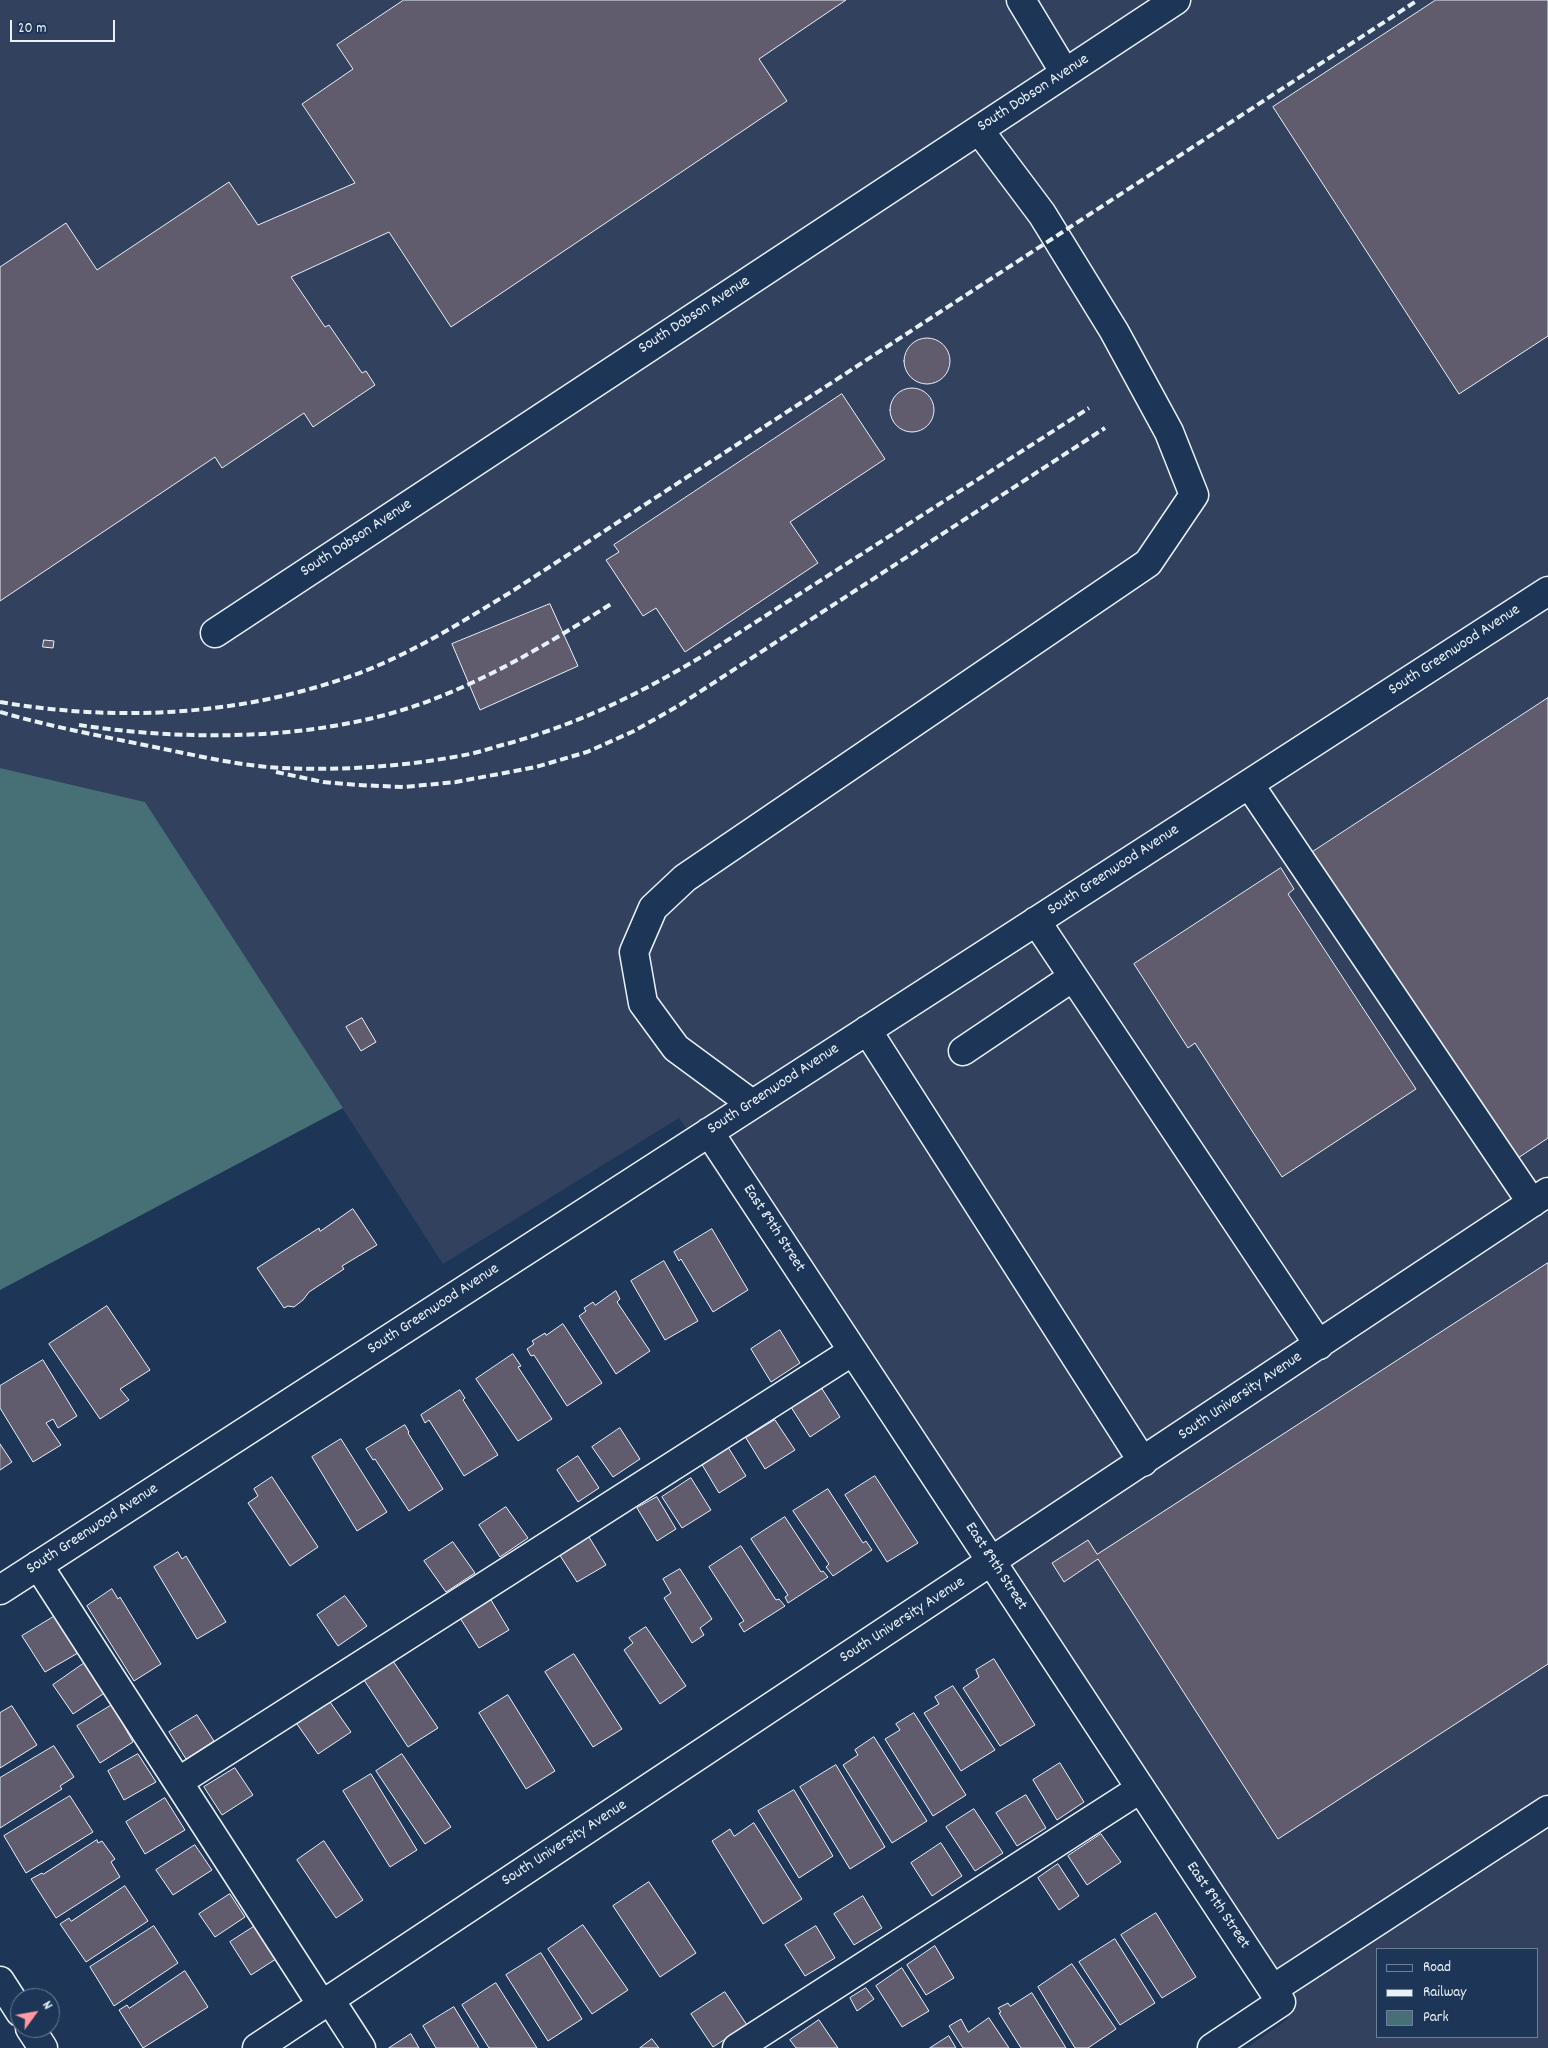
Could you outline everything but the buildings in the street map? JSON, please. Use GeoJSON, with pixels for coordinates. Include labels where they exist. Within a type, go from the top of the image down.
{"type":"FeatureCollection","features":[{"type":"Feature","properties":{"kind":"street"},"geometry":{"type":"LineString","coordinates":[[1021,0],[1065,73]]}},
{"type":"Feature","properties":{"kind":"street","name":"South Dobson Avenue"},"geometry":{"type":"LineString","coordinates":[[215,633],[1176,0]]}},
{"type":"Feature","properties":{"kind":"street"},"geometry":{"type":"LineString","coordinates":[[752,1104],[676,1048],[643,1003],[634,952],[653,908],[685,878],[1148,563],[1194,495],[1169,432],[1114,331],[1042,214],[978,130]]}},
{"type":"Feature","properties":{"kind":"street","name":"South Greenwood Avenue"},"geometry":{"type":"LineString","coordinates":[[0,1590],[1548,591]]}},
{"type":"Feature","properties":{"kind":"street"},"geometry":{"type":"LineString","coordinates":[[1249,784],[1540,1198]]}},
{"type":"Feature","properties":{"kind":"street"},"geometry":{"type":"LineString","coordinates":[[1036,922],[1319,1344]]}},
{"type":"Feature","properties":{"kind":"street"},"geometry":{"type":"LineString","coordinates":[[963,1051],[1073,977]]}},
{"type":"Feature","properties":{"kind":"street"},"geometry":{"type":"LineString","coordinates":[[867,1030],[1143,1462]]}},
{"type":"Feature","properties":{"kind":"street","name":"East 89th Street"},"geometry":{"type":"LineString","coordinates":[[709,1132],[1277,1996]]}},
{"type":"Feature","properties":{"kind":"street","name":"South University Avenue"},"geometry":{"type":"LineString","coordinates":[[257,2048],[1540,1198]]}},
{"type":"Feature","properties":{"kind":"street"},"geometry":{"type":"LineString","coordinates":[[178,1782],[853,1351]]}},
{"type":"Feature","properties":{"kind":"street"},"geometry":{"type":"LineString","coordinates":[[38,1565],[178,1782],[326,2002],[361,2048]]}},
{"type":"Feature","properties":{"kind":"street"},"geometry":{"type":"LineString","coordinates":[[737,2048],[1140,1790]]}},
{"type":"Feature","properties":{"kind":"street"},"geometry":{"type":"LineString","coordinates":[[1212,2048],[1277,1996],[1548,1810]]}},
{"type":"Feature","properties":{"kind":"street"},"geometry":{"type":"LineString","coordinates":[[0,1981],[10,1996]]}},
{"type":"Feature","properties":{"kind":"shaded area"},"geometry":{"type":"Polygon","coordinates":[[[0,0],[1548,0],[1548,2048],[1246,2048],[1288,2019],[679,1118],[443,1264],[145,802],[0,768],[0,0]]]}},
{"type":"Feature","properties":{"kind":"green space"},"geometry":{"type":"Polygon","coordinates":[[[0,768],[145,802],[343,1108],[0,1290],[0,768]]]}},
{"type":"Feature","properties":{"kind":"railway"},"geometry":{"type":"LineString","coordinates":[[0,702],[88,712],[177,712],[265,700],[351,676],[393,659],[453,627],[511,592],[1418,0]]}},
{"type":"Feature","properties":{"kind":"railway"},"geometry":{"type":"LineString","coordinates":[[0,712],[99,736],[220,760],[267,767],[306,769],[377,767],[424,762],[470,754],[537,735],[587,716],[635,694],[682,668],[1089,408]]}},
{"type":"Feature","properties":{"kind":"railway"},"geometry":{"type":"LineString","coordinates":[[276,772],[323,782],[403,787],[456,782],[536,767],[587,752],[634,731],[678,706],[1105,428]]}},
{"type":"Feature","properties":{"kind":"railway"},"geometry":{"type":"LineString","coordinates":[[79,725],[167,734],[259,734],[349,723],[393,713],[434,699],[481,679],[525,656],[611,604]]}}]}
